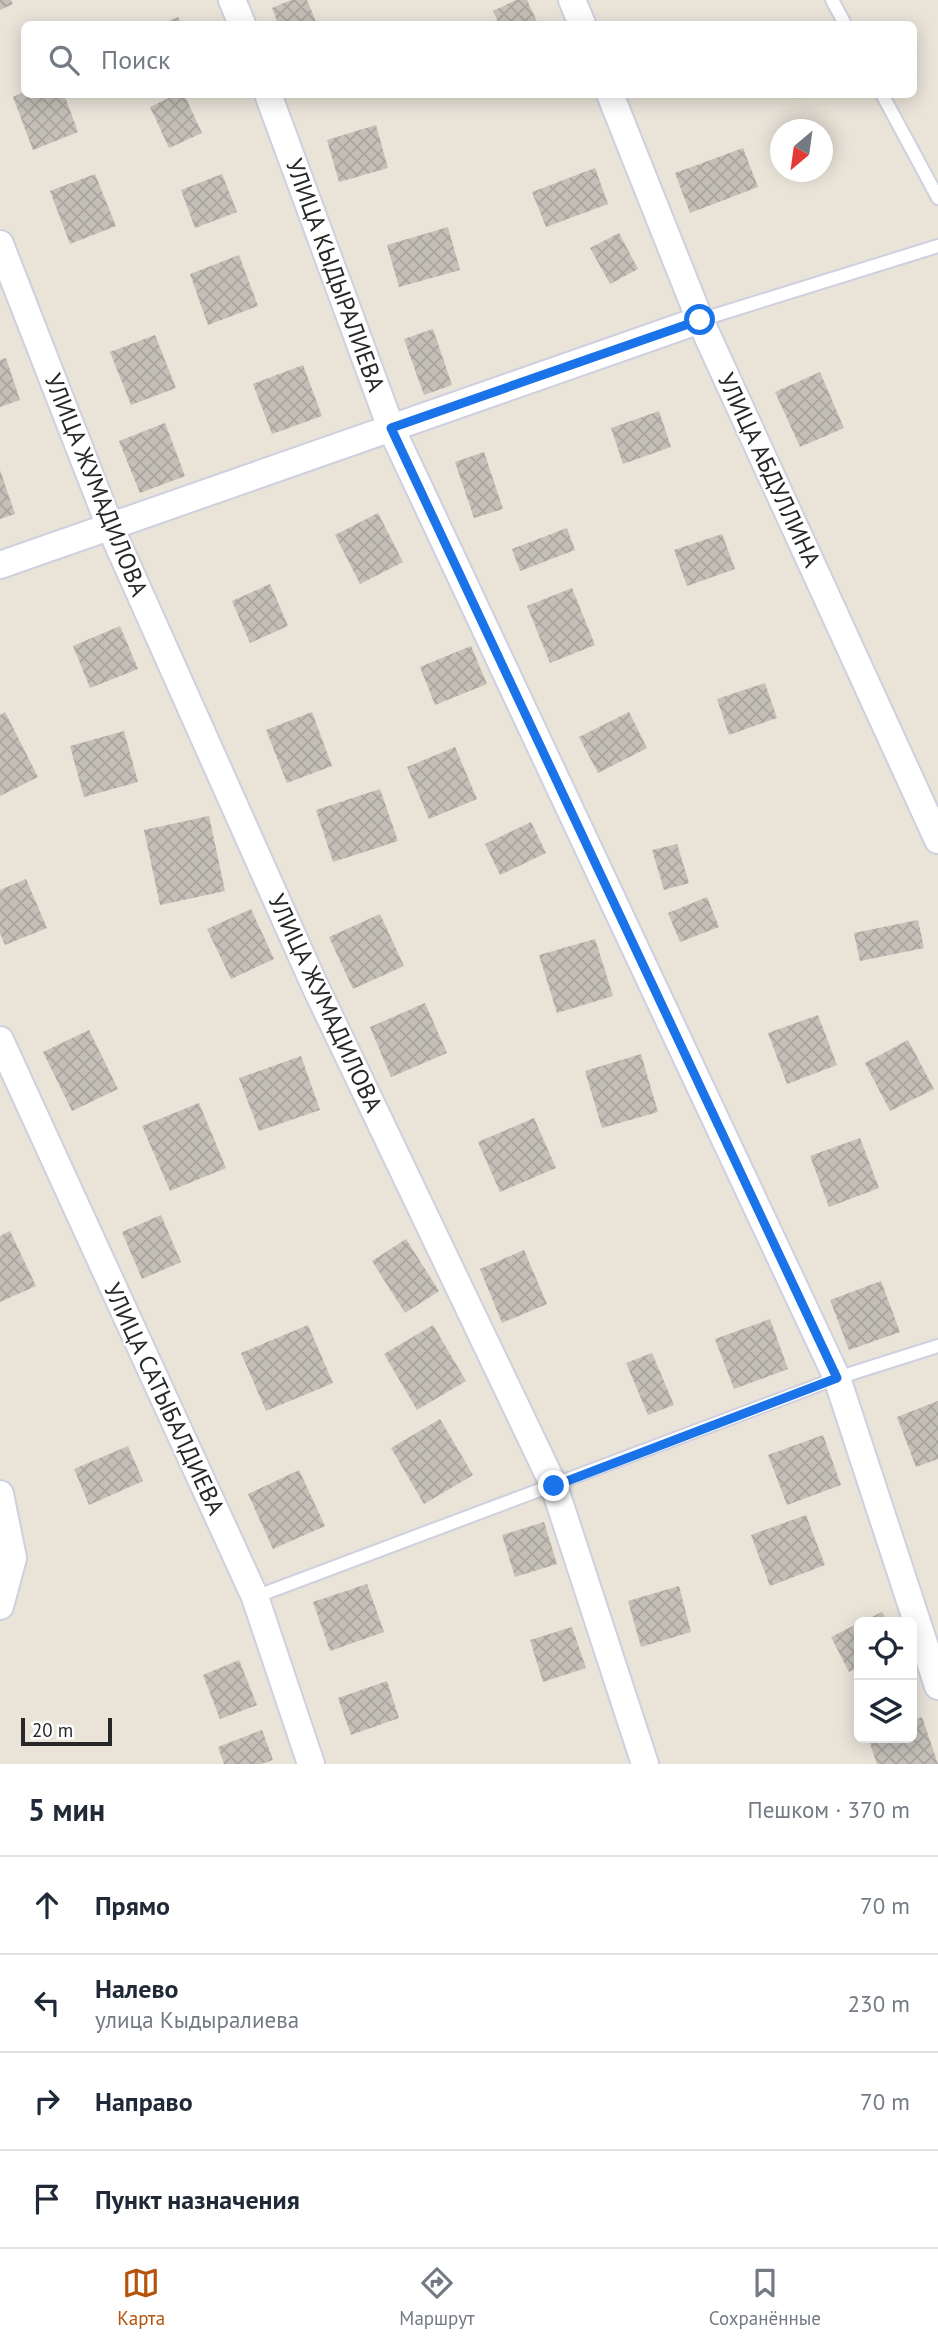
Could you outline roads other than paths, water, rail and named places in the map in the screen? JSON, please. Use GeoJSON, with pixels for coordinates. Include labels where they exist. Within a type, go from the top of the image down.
{"type":"FeatureCollection","features":[{"type":"Feature","properties":{"kind":"street"},"geometry":{"type":"LineString","coordinates":[[232,0],[241,21]]}},
{"type":"Feature","properties":{"kind":"street"},"geometry":{"type":"LineString","coordinates":[[572,0],[581,21]]}},
{"type":"Feature","properties":{"kind":"street","name":"УЛИЦА КЫДЫРАЛИЕВА"},"geometry":{"type":"LineString","coordinates":[[269,98],[391,428],[837,1378],[938,1686]]}},
{"type":"Feature","properties":{"kind":"street","name":"УЛИЦА АБДУЛЛИНА"},"geometry":{"type":"LineString","coordinates":[[612,98],[700,320],[938,840]]}},
{"type":"Feature","properties":{"kind":"street","name":"УЛИЦА ЖУМАДИЛОВА"},"geometry":{"type":"LineString","coordinates":[[0,244],[111,529],[315,986],[554,1486],[645,1764]]}},
{"type":"Feature","properties":{"kind":"street"},"geometry":{"type":"LineString","coordinates":[[0,565],[111,529],[700,320]]}},
{"type":"Feature","properties":{"kind":"street","name":"УЛИЦА САТЫБАЛДИЕВА"},"geometry":{"type":"LineString","coordinates":[[0,1040],[256,1597],[311,1764]]}},
{"type":"Feature","properties":{"kind":"street"},"geometry":{"type":"LineString","coordinates":[[0,1494],[13,1558],[0,1606]]}},
{"type":"Feature","properties":{"kind":"lane"},"geometry":{"type":"LineString","coordinates":[[832,0],[843,21]]}},
{"type":"Feature","properties":{"kind":"lane"},"geometry":{"type":"LineString","coordinates":[[884,98],[938,198]]}},
{"type":"Feature","properties":{"kind":"lane"},"geometry":{"type":"LineString","coordinates":[[700,320],[938,246]]}},
{"type":"Feature","properties":{"kind":"lane"},"geometry":{"type":"LineString","coordinates":[[256,1597],[837,1378],[938,1346]]}}]}
